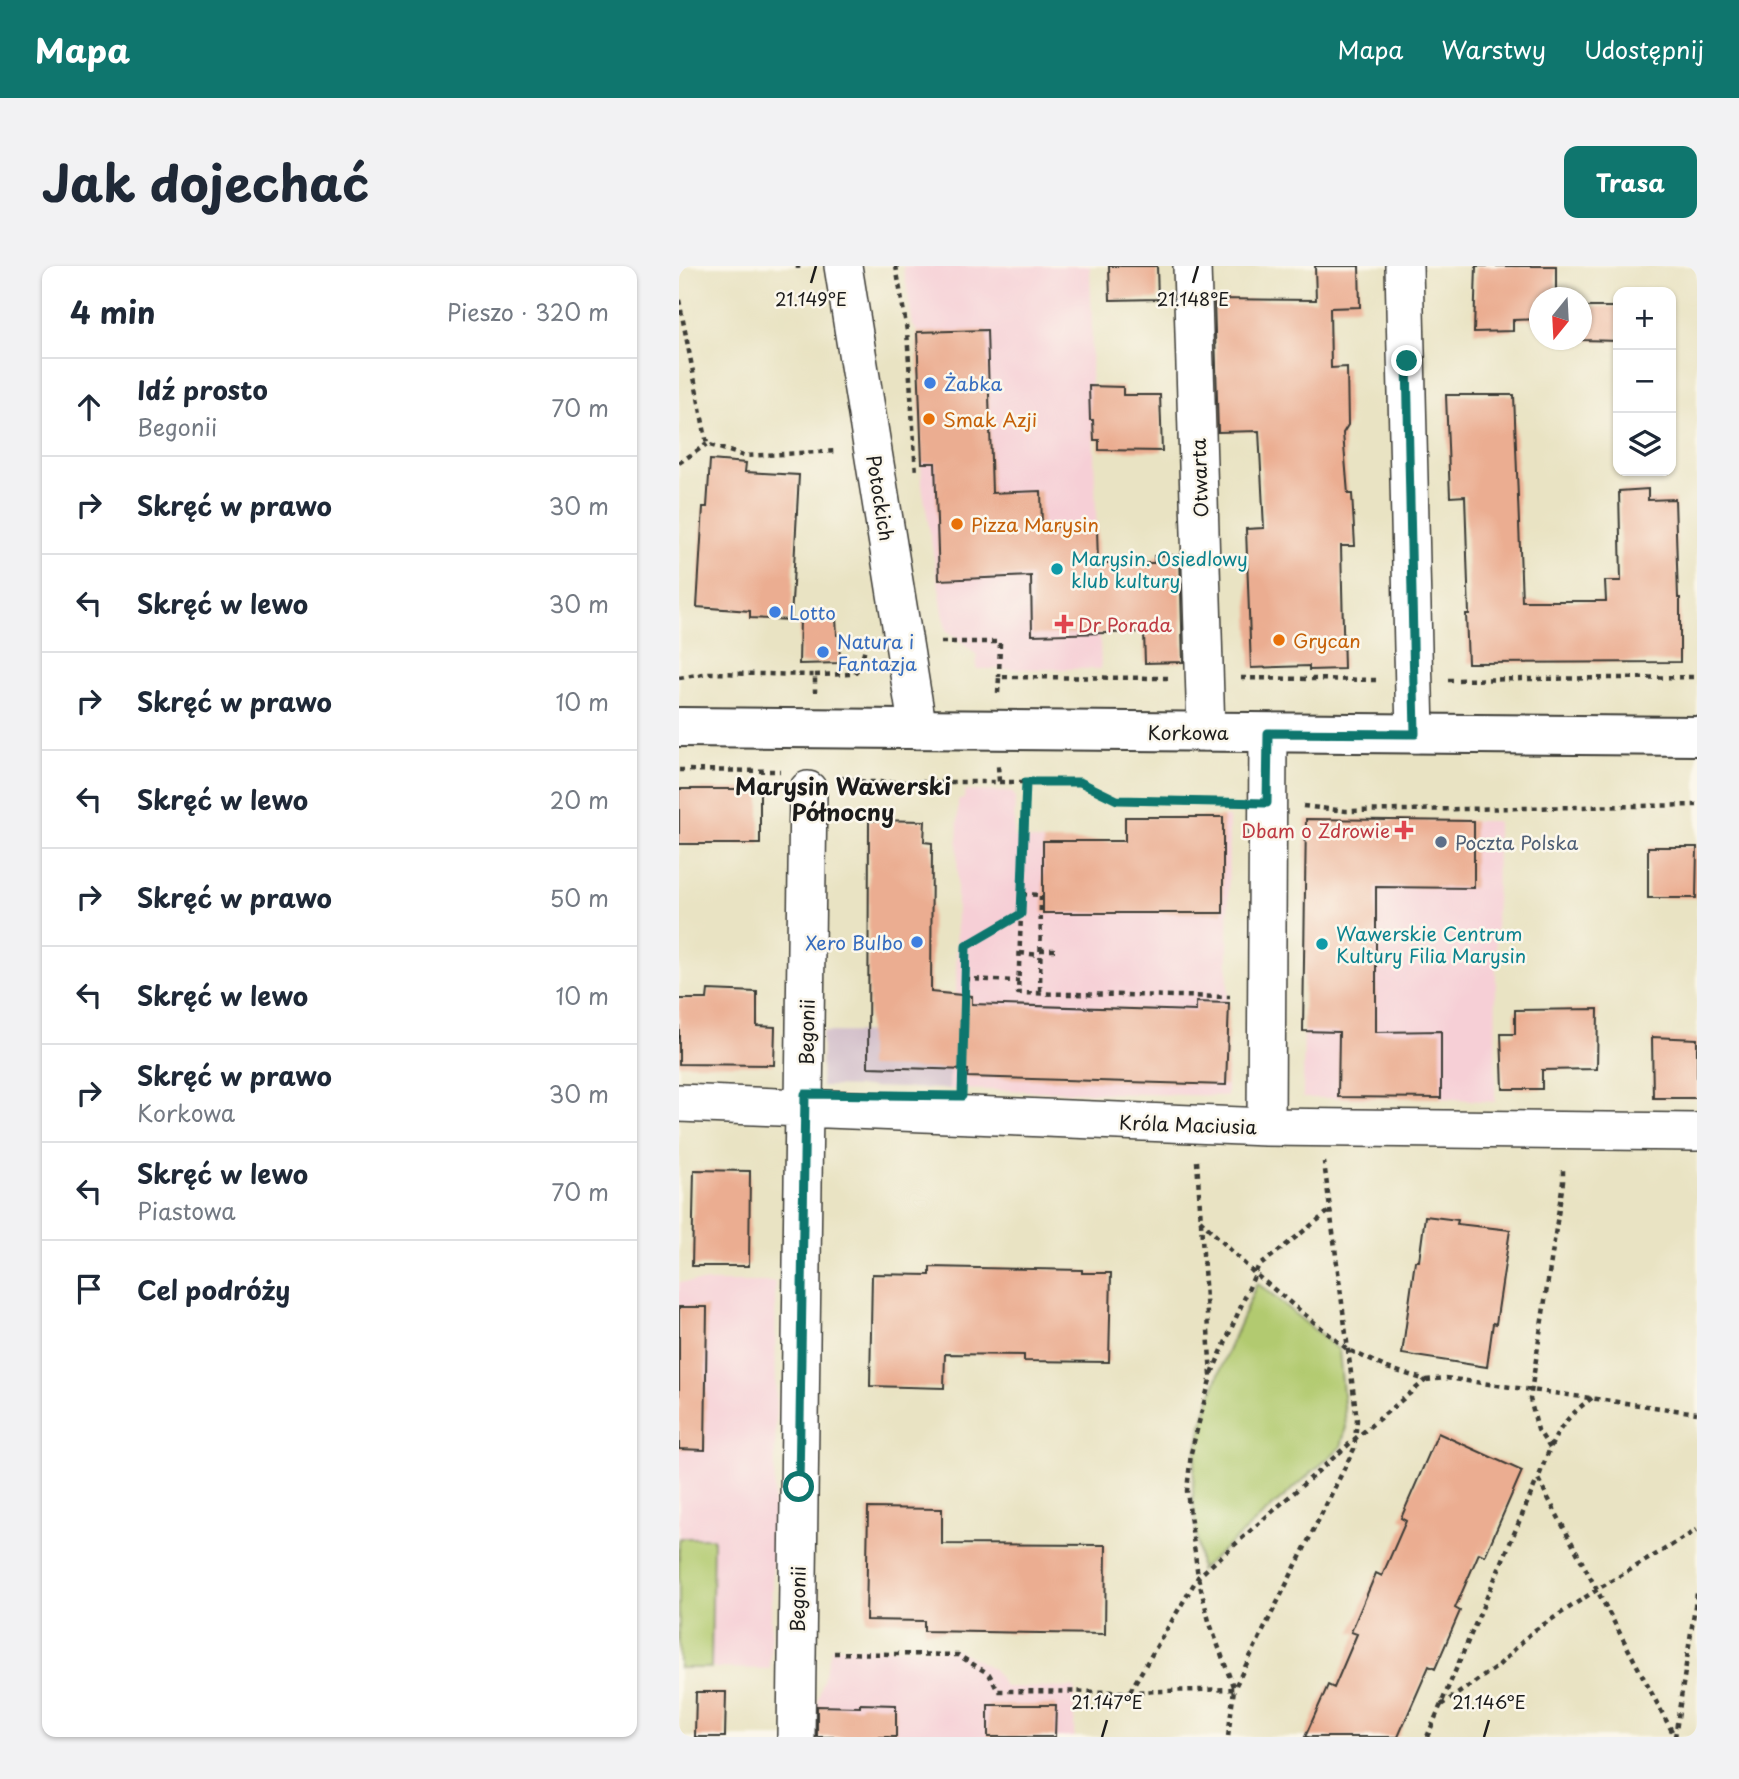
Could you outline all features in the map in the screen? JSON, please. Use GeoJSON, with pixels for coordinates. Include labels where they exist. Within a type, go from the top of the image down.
{"type":"FeatureCollection","features":[{"type":"Feature","properties":{"kind":"street","name":"Potockich"},"geometry":{"type":"LineString","coordinates":[[843,266],[918,730]]}},
{"type":"Feature","properties":{"kind":"street","name":"Otwarta"},"geometry":{"type":"LineString","coordinates":[[1192,266],[1206,732]]}},
{"type":"Feature","properties":{"kind":"street"},"geometry":{"type":"LineString","coordinates":[[1404,266],[1415,734]]}},
{"type":"Feature","properties":{"kind":"street","name":"Korkowa"},"geometry":{"type":"LineString","coordinates":[[679,727],[1697,736]]}},
{"type":"Feature","properties":{"kind":"street"},"geometry":{"type":"LineString","coordinates":[[1266,1127],[1268,733]]}},
{"type":"Feature","properties":{"kind":"street","name":"Begonii"},"geometry":{"type":"LineString","coordinates":[[796,1737],[805,1110],[800,780]]}},
{"type":"Feature","properties":{"kind":"street","name":"Króla Maciusia"},"geometry":{"type":"LineString","coordinates":[[679,1104],[1266,1127],[1697,1132]]}},
{"type":"Feature","properties":{"kind":"path"},"geometry":{"type":"LineString","coordinates":[[896,266],[907,331],[918,484]]}},
{"type":"Feature","properties":{"kind":"path"},"geometry":{"type":"LineString","coordinates":[[679,300],[707,444]]}},
{"type":"Feature","properties":{"kind":"path"},"geometry":{"type":"LineString","coordinates":[[834,440],[836,451]]}},
{"type":"Feature","properties":{"kind":"path"},"geometry":{"type":"LineString","coordinates":[[707,444],[744,456],[873,450]]}},
{"type":"Feature","properties":{"kind":"path"},"geometry":{"type":"LineString","coordinates":[[679,463],[707,444]]}},
{"type":"Feature","properties":{"kind":"path"},"geometry":{"type":"LineString","coordinates":[[679,678],[709,673],[815,676],[854,674],[861,665],[866,642]]}},
{"type":"Feature","properties":{"kind":"path"},"geometry":{"type":"LineString","coordinates":[[937,642],[1000,642],[999,677]]}},
{"type":"Feature","properties":{"kind":"path"},"geometry":{"type":"LineString","coordinates":[[815,676],[816,730]]}},
{"type":"Feature","properties":{"kind":"path"},"geometry":{"type":"LineString","coordinates":[[679,770],[800,780]]}},
{"type":"Feature","properties":{"kind":"path"},"geometry":{"type":"LineString","coordinates":[[999,782],[1080,782],[1117,800],[1267,803],[1346,811],[1697,805]]}},
{"type":"Feature","properties":{"kind":"path"},"geometry":{"type":"LineString","coordinates":[[1026,782],[1018,993],[1235,997]]}},
{"type":"Feature","properties":{"kind":"path"},"geometry":{"type":"LineString","coordinates":[[1022,894],[1041,895],[1040,994]]}},
{"type":"Feature","properties":{"kind":"path"},"geometry":{"type":"LineString","coordinates":[[962,1082],[966,946],[1021,914]]}},
{"type":"Feature","properties":{"kind":"path"},"geometry":{"type":"LineString","coordinates":[[1020,954],[1055,950]]}},
{"type":"Feature","properties":{"kind":"path"},"geometry":{"type":"LineString","coordinates":[[965,979],[1019,981]]}},
{"type":"Feature","properties":{"kind":"path"},"geometry":{"type":"LineString","coordinates":[[1228,1737],[1234,1689],[1351,1457],[1356,1438],[1357,1420],[1329,1211],[1322,1127]]}},
{"type":"Feature","properties":{"kind":"path"},"geometry":{"type":"LineString","coordinates":[[1550,1448],[1538,1430],[1531,1408],[1563,1182],[1564,1132]]}},
{"type":"Feature","properties":{"kind":"path"},"geometry":{"type":"LineString","coordinates":[[1196,1153],[1211,1377]]}},
{"type":"Feature","properties":{"kind":"path"},"geometry":{"type":"LineString","coordinates":[[1234,1689],[1209,1621],[1198,1577],[1187,1491],[1191,1453],[1211,1377],[1254,1273],[1329,1211]]}},
{"type":"Feature","properties":{"kind":"path"},"geometry":{"type":"LineString","coordinates":[[1200,1220],[1254,1273],[1347,1349],[1387,1368],[1426,1380],[1446,1378],[1697,1413]]}},
{"type":"Feature","properties":{"kind":"path"},"geometry":{"type":"LineString","coordinates":[[1129,1692],[1198,1577],[1426,1380]]}},
{"type":"Feature","properties":{"kind":"path"},"geometry":{"type":"LineString","coordinates":[[1427,1737],[1555,1435],[1569,1418],[1592,1398]]}},
{"type":"Feature","properties":{"kind":"path"},"geometry":{"type":"LineString","coordinates":[[1538,1479],[1675,1737]]}},
{"type":"Feature","properties":{"kind":"path"},"geometry":{"type":"LineString","coordinates":[[1441,1705],[1497,1667],[1532,1632],[1697,1530]]}},
{"type":"Feature","properties":{"kind":"path"},"geometry":{"type":"LineString","coordinates":[[1675,1737],[1697,1593]]}},
{"type":"Feature","properties":{"kind":"path"},"geometry":{"type":"LineString","coordinates":[[828,1652],[958,1655],[989,1674],[998,1691],[1129,1692],[1234,1689]]}},
{"type":"Feature","properties":{"kind":"shaded area"},"geometry":{"type":"Polygon","coordinates":[[[903,266],[1090,266],[1090,419],[1093,420],[1101,669],[976,669],[977,655],[946,630],[922,485],[917,332],[913,325],[903,266]]]}},
{"type":"Feature","properties":{"kind":"shaded area"},"geometry":{"type":"Polygon","coordinates":[[[965,791],[1012,792],[1015,797],[1014,837],[1043,841],[1124,841],[1128,835],[1125,817],[1229,817],[1227,1096],[949,1089],[951,1033],[956,994],[958,800],[964,799],[965,791]]]}},
{"type":"Feature","properties":{"kind":"shaded area"},"geometry":{"type":"Polygon","coordinates":[[[1306,819],[1497,821],[1495,1102],[1441,1098],[1303,1098],[1306,819]]]}},
{"type":"Feature","properties":{"kind":"shaded area"},"geometry":{"type":"Polygon","coordinates":[[[822,1032],[951,1033],[949,1089],[821,1086],[822,1032]]]}},
{"type":"Feature","properties":{"kind":"shaded area"},"geometry":{"type":"Polygon","coordinates":[[[679,1282],[775,1282],[776,1415],[770,1669],[711,1668],[713,1538],[679,1538],[679,1282]]]}},
{"type":"Feature","properties":{"kind":"shaded area"},"geometry":{"type":"Polygon","coordinates":[[[832,1647],[957,1649],[993,1669],[1005,1687],[1075,1688],[1074,1737],[816,1737],[816,1706],[832,1647]]]}},
{"type":"Feature","properties":{"kind":"green space"},"geometry":{"type":"Polygon","coordinates":[[[1257,1283],[1339,1350],[1346,1427],[1341,1447],[1200,1570],[1193,1489],[1200,1436],[1215,1383],[1257,1283]]]}},
{"type":"Feature","properties":{"kind":"green space"},"geometry":{"type":"Polygon","coordinates":[[[679,1538],[713,1538],[711,1668],[679,1668],[679,1538]]]}},
{"type":"Feature","properties":{"kind":"building"},"geometry":{"type":"Polygon","coordinates":[[[1109,266],[1157,266],[1158,299],[1110,300],[1109,266]]]}},
{"type":"Feature","properties":{"kind":"building"},"geometry":{"type":"Polygon","coordinates":[[[1315,266],[1359,266],[1360,307],[1330,308],[1331,368],[1347,367],[1348,425],[1343,433],[1348,494],[1352,494],[1355,546],[1341,546],[1344,669],[1309,670],[1309,666],[1251,668],[1246,529],[1264,528],[1259,431],[1218,432],[1214,299],[1316,300],[1315,266]]]}},
{"type":"Feature","properties":{"kind":"building"},"geometry":{"type":"Polygon","coordinates":[[[1476,266],[1556,266],[1556,287],[1529,287],[1529,319],[1513,320],[1513,331],[1474,332],[1476,266]]]}},
{"type":"Feature","properties":{"kind":"building"},"geometry":{"type":"Polygon","coordinates":[[[1592,307],[1613,307],[1613,341],[1592,340],[1592,307]]]}},
{"type":"Feature","properties":{"kind":"building"},"geometry":{"type":"Polygon","coordinates":[[[987,330],[992,493],[1041,491],[1042,526],[1097,529],[1098,563],[1154,563],[1154,556],[1180,555],[1183,662],[1145,663],[1144,632],[1032,635],[1031,576],[939,580],[935,463],[922,463],[917,332],[987,330]]]}},
{"type":"Feature","properties":{"kind":"building"},"geometry":{"type":"Polygon","coordinates":[[[1089,386],[1123,387],[1123,395],[1160,395],[1162,451],[1099,450],[1099,440],[1094,440],[1093,420],[1090,420],[1089,386]]]}},
{"type":"Feature","properties":{"kind":"building"},"geometry":{"type":"Polygon","coordinates":[[[1446,395],[1514,395],[1522,601],[1606,601],[1605,581],[1621,581],[1619,491],[1648,489],[1648,500],[1675,499],[1680,662],[1468,663],[1465,496],[1450,497],[1446,395]]]}},
{"type":"Feature","properties":{"kind":"building"},"geometry":{"type":"Polygon","coordinates":[[[710,460],[746,463],[745,472],[799,475],[791,620],[750,618],[750,611],[697,607],[703,507],[707,507],[710,460]]]}},
{"type":"Feature","properties":{"kind":"building"},"geometry":{"type":"Polygon","coordinates":[[[800,618],[836,618],[840,663],[799,664],[800,618]]]}},
{"type":"Feature","properties":{"kind":"building"},"geometry":{"type":"Polygon","coordinates":[[[679,789],[760,789],[760,844],[679,844],[679,789]]]}},
{"type":"Feature","properties":{"kind":"building"},"geometry":{"type":"Polygon","coordinates":[[[1125,817],[1223,817],[1223,913],[1043,913],[1043,841],[1125,841],[1125,817]]]}},
{"type":"Feature","properties":{"kind":"building"},"geometry":{"type":"Polygon","coordinates":[[[1306,819],[1474,821],[1474,888],[1376,887],[1376,1032],[1441,1031],[1441,1098],[1338,1097],[1339,1032],[1303,1031],[1306,819]]]}},
{"type":"Feature","properties":{"kind":"building"},"geometry":{"type":"Polygon","coordinates":[[[869,820],[925,821],[924,842],[932,843],[931,992],[972,996],[972,1004],[1196,1011],[1196,1002],[1229,1003],[1226,1085],[967,1077],[968,1070],[868,1067],[869,820]]]}},
{"type":"Feature","properties":{"kind":"building"},"geometry":{"type":"Polygon","coordinates":[[[1648,847],[1697,847],[1696,898],[1648,898],[1648,847]]]}},
{"type":"Feature","properties":{"kind":"building"},"geometry":{"type":"Polygon","coordinates":[[[708,990],[757,992],[757,1026],[775,1027],[774,1065],[679,1064],[679,999],[707,999],[708,990]]]}},
{"type":"Feature","properties":{"kind":"building"},"geometry":{"type":"Polygon","coordinates":[[[1598,1009],[1597,1069],[1542,1070],[1542,1089],[1503,1089],[1501,1034],[1515,1034],[1515,1010],[1598,1009]]]}},
{"type":"Feature","properties":{"kind":"building"},"geometry":{"type":"Polygon","coordinates":[[[1652,1037],[1697,1039],[1697,1098],[1653,1098],[1652,1037]]]}},
{"type":"Feature","properties":{"kind":"building"},"geometry":{"type":"Polygon","coordinates":[[[694,1170],[750,1171],[749,1266],[692,1266],[694,1170]]]}},
{"type":"Feature","properties":{"kind":"building"},"geometry":{"type":"Polygon","coordinates":[[[1425,1216],[1458,1220],[1457,1224],[1510,1230],[1487,1367],[1402,1354],[1415,1261],[1419,1261],[1425,1216]]]}},
{"type":"Feature","properties":{"kind":"building"},"geometry":{"type":"Polygon","coordinates":[[[930,1267],[1111,1273],[1109,1362],[1024,1361],[1024,1355],[945,1354],[944,1388],[870,1386],[872,1274],[930,1275],[930,1267]]]}},
{"type":"Feature","properties":{"kind":"building"},"geometry":{"type":"Polygon","coordinates":[[[679,1307],[707,1307],[705,1450],[679,1449],[679,1307]]]}},
{"type":"Feature","properties":{"kind":"building"},"geometry":{"type":"Polygon","coordinates":[[[1438,1433],[1522,1471],[1485,1556],[1479,1553],[1455,1608],[1460,1611],[1435,1669],[1429,1666],[1398,1737],[1305,1737],[1328,1685],[1334,1688],[1357,1634],[1351,1632],[1376,1573],[1382,1576],[1406,1521],[1401,1518],[1438,1433]]]}},
{"type":"Feature","properties":{"kind":"building"},"geometry":{"type":"Polygon","coordinates":[[[868,1508],[942,1509],[942,1544],[1106,1545],[1105,1634],[924,1631],[924,1621],[866,1620],[868,1508]]]}},
{"type":"Feature","properties":{"kind":"building"},"geometry":{"type":"Polygon","coordinates":[[[696,1692],[726,1692],[725,1737],[695,1737],[696,1692]]]}},
{"type":"Feature","properties":{"kind":"building"},"geometry":{"type":"Polygon","coordinates":[[[860,1704],[896,1705],[896,1737],[817,1737],[817,1706],[860,1707],[860,1704]]]}},
{"type":"Feature","properties":{"kind":"building"},"geometry":{"type":"Polygon","coordinates":[[[988,1705],[1056,1705],[1055,1737],[988,1737],[988,1705]]]}},
{"type":"Feature","properties":{"kind":"place","name":"Żabka"},"geometry":{"type":"Point","coordinates":[930,383]}},
{"type":"Feature","properties":{"kind":"place","name":"Smak Azji"},"geometry":{"type":"Point","coordinates":[929,419]}},
{"type":"Feature","properties":{"kind":"place","name":"Pizza Marysin"},"geometry":{"type":"Point","coordinates":[957,524]}},
{"type":"Feature","properties":{"kind":"place","name":"Marysin. Osiedlowy klub kultury"},"geometry":{"type":"Point","coordinates":[1057,569]}},
{"type":"Feature","properties":{"kind":"place","name":"Lotto"},"geometry":{"type":"Point","coordinates":[775,612]}},
{"type":"Feature","properties":{"kind":"place","name":"Dr Porada"},"geometry":{"type":"Point","coordinates":[1064,624]}},
{"type":"Feature","properties":{"kind":"place","name":"Grycan"},"geometry":{"type":"Point","coordinates":[1279,640]}},
{"type":"Feature","properties":{"kind":"place","name":"Natura i Fantazja"},"geometry":{"type":"Point","coordinates":[823,652]}},
{"type":"Feature","properties":{"kind":"place","name":"Dbam o Zdrowie"},"geometry":{"type":"Point","coordinates":[1404,830]}},
{"type":"Feature","properties":{"kind":"place","name":"Poczta Polska"},"geometry":{"type":"Point","coordinates":[1441,842]}},
{"type":"Feature","properties":{"kind":"place","name":"Xero Bulbo"},"geometry":{"type":"Point","coordinates":[917,942]}},
{"type":"Feature","properties":{"kind":"place","name":"Wawerskie Centrum Kultury Filia Marysin"},"geometry":{"type":"Point","coordinates":[1322,944]}},
{"type":"Feature","properties":{"kind":"district","name":"Marysin Wawerski Północny"},"geometry":{"type":"Point","coordinates":[843,798]}},
{"type":"Feature","properties":{"kind":"route"},"geometry":{"type":"LineString","coordinates":[[799,1487],[805,1094],[962,1096],[966,946],[1021,914],[1026,782],[1080,782],[1117,800],[1267,803],[1268,733],[1415,734],[1407,361]]}}]}
